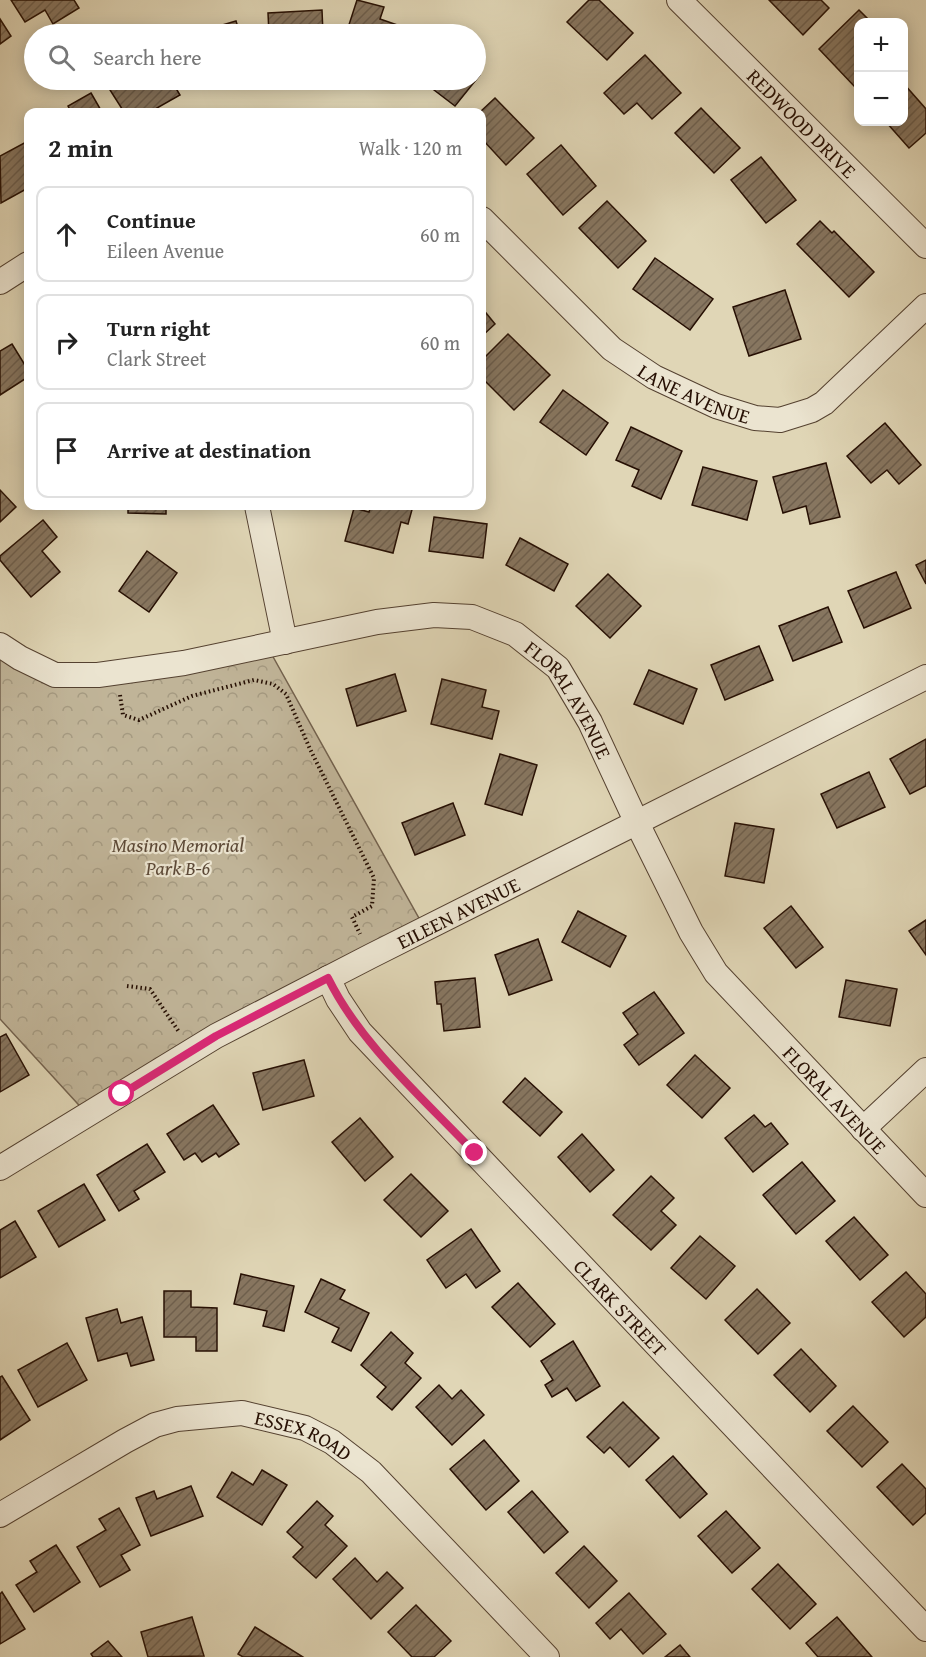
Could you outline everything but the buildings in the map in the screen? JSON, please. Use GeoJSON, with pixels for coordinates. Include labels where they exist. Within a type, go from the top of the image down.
{"type":"FeatureCollection","features":[{"type":"Feature","properties":{"kind":"street","name":"REDWOOD DRIVE"},"geometry":{"type":"LineString","coordinates":[[679,0],[926,246]]}},
{"type":"Feature","properties":{"kind":"street","name":"LANE AVENUE"},"geometry":{"type":"LineString","coordinates":[[486,223],[612,349],[654,377],[716,406],[755,418],[780,420],[812,410],[824,403],[926,306]]}},
{"type":"Feature","properties":{"kind":"street"},"geometry":{"type":"LineString","coordinates":[[0,282],[24,267]]}},
{"type":"Feature","properties":{"kind":"street"},"geometry":{"type":"LineString","coordinates":[[258,510],[285,642]]}},
{"type":"Feature","properties":{"kind":"street","name":"FLORAL AVENUE"},"geometry":{"type":"LineString","coordinates":[[0,645],[20,658],[55,675],[98,675],[184,663],[377,622],[434,615],[472,617],[515,634],[558,668],[591,722],[637,823],[691,932],[716,973],[926,1195]]}},
{"type":"Feature","properties":{"kind":"street","name":"EILEEN AVENUE"},"geometry":{"type":"LineString","coordinates":[[0,1168],[216,1036],[926,677]]}},
{"type":"Feature","properties":{"kind":"street","name":"CLARK STREET"},"geometry":{"type":"LineString","coordinates":[[328,978],[338,999],[360,1032],[926,1629]]}},
{"type":"Feature","properties":{"kind":"street"},"geometry":{"type":"LineString","coordinates":[[863,1129],[926,1070]]}},
{"type":"Feature","properties":{"kind":"street","name":"ESSEX ROAD"},"geometry":{"type":"LineString","coordinates":[[0,1515],[154,1425],[177,1419],[242,1413],[305,1428],[332,1442],[371,1472],[547,1657]]}},
{"type":"Feature","properties":{"kind":"path"},"geometry":{"type":"LineString","coordinates":[[116,673],[123,715],[139,720],[192,696],[254,680],[273,684],[286,694],[310,749],[374,878],[372,906],[352,917],[371,956]]}},
{"type":"Feature","properties":{"kind":"path"},"geometry":{"type":"LineString","coordinates":[[127,986],[150,989],[191,1052]]}},
{"type":"Feature","properties":{"kind":"green space","name":"Masino Memorial Park B-6"},"geometry":{"type":"Polygon","coordinates":[[[0,645],[55,675],[267,646],[425,929],[88,1115],[0,1019],[0,645]]]}},
{"type":"Feature","properties":{"kind":"route"},"geometry":{"type":"LineString","coordinates":[[122,1094],[216,1036],[328,978],[338,999],[360,1032],[475,1153]]}}]}
